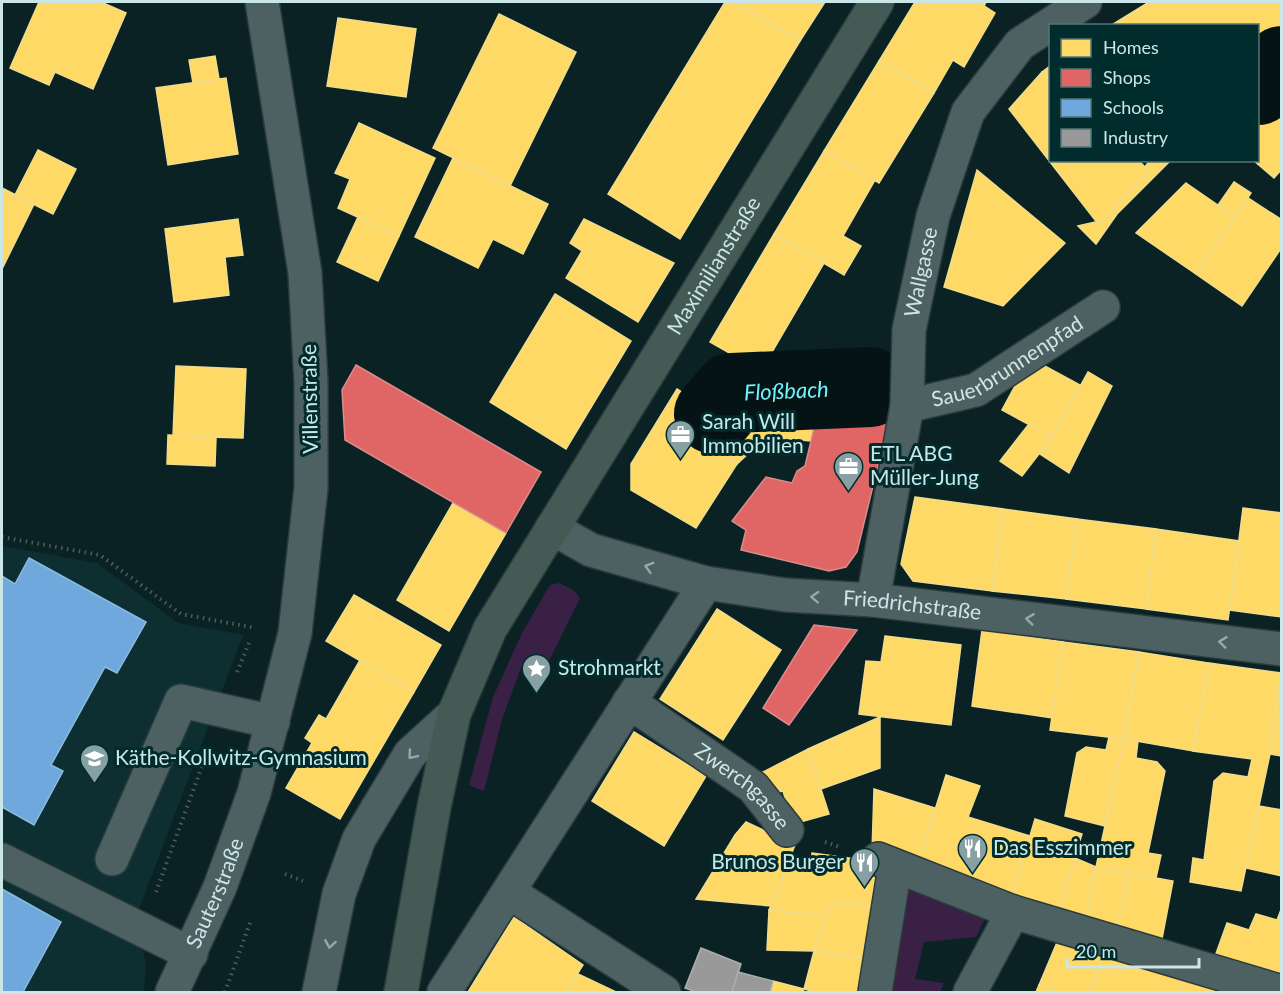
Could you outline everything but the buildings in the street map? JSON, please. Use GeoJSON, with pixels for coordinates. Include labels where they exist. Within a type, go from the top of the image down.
{"type":"FeatureCollection","features":[{"type":"Feature","properties":{"kind":"main road","name":"Maximilianstraße"},"geometry":{"type":"LineString","coordinates":[[552,528],[877,2]]}},
{"type":"Feature","properties":{"kind":"main road"},"geometry":{"type":"LineString","coordinates":[[401,993],[434,807],[454,714],[490,629],[552,528]]}},
{"type":"Feature","properties":{"kind":"street","name":"Villenstraße"},"geometry":{"type":"LineString","coordinates":[[254,793],[295,633],[311,488],[311,382],[305,273],[262,2]]}},
{"type":"Feature","properties":{"kind":"street","name":"Wallgasse"},"geometry":{"type":"LineString","coordinates":[[1051,24],[1085,2]]}},
{"type":"Feature","properties":{"kind":"street","name":"Wallgasse"},"geometry":{"type":"LineString","coordinates":[[873,600],[906,406],[909,330],[933,216],[968,112],[1020,44],[1049,25]]}},
{"type":"Feature","properties":{"kind":"street","name":"Sauerbrunnenpfad"},"geometry":{"type":"LineString","coordinates":[[906,406],[976,390],[1103,307]]}},
{"type":"Feature","properties":{"kind":"street","name":"Friedrichstraße"},"geometry":{"type":"LineString","coordinates":[[552,528],[591,550],[706,583],[785,595],[873,600],[1281,649]]}},
{"type":"Feature","properties":{"kind":"street"},"geometry":{"type":"LineString","coordinates":[[444,993],[706,583]]}},
{"type":"Feature","properties":{"kind":"street"},"geometry":{"type":"LineString","coordinates":[[112,859],[180,702],[273,722]]}},
{"type":"Feature","properties":{"kind":"street","name":"Zwerchgasse"},"geometry":{"type":"LineString","coordinates":[[629,702],[753,786],[787,830]]}},
{"type":"Feature","properties":{"kind":"street"},"geometry":{"type":"LineString","coordinates":[[319,993],[339,894],[359,839],[410,754],[454,714]]}},
{"type":"Feature","properties":{"kind":"street","name":"Sauterstraße"},"geometry":{"type":"LineString","coordinates":[[172,993],[220,887],[254,793]]}},
{"type":"Feature","properties":{"kind":"street"},"geometry":{"type":"LineString","coordinates":[[2,861],[191,954]]}},
{"type":"Feature","properties":{"kind":"street"},"geometry":{"type":"LineString","coordinates":[[875,993],[887,863],[1012,912],[1281,992]]}},
{"type":"Feature","properties":{"kind":"street"},"geometry":{"type":"LineString","coordinates":[[510,893],[664,993]]}},
{"type":"Feature","properties":{"kind":"street"},"geometry":{"type":"LineString","coordinates":[[970,993],[1012,912]]}},
{"type":"Feature","properties":{"kind":"path"},"geometry":{"type":"LineString","coordinates":[[2,537],[100,555],[181,614],[254,628]]}},
{"type":"Feature","properties":{"kind":"path"},"geometry":{"type":"LineString","coordinates":[[155,893],[207,752]]}},
{"type":"Feature","properties":{"kind":"path","name":"Zwerchgasse"},"geometry":{"type":"LineString","coordinates":[[787,830],[887,863]]}},
{"type":"Feature","properties":{"kind":"shaded area","name":"Käthe-Kollwitz-Gymnasium"},"geometry":{"type":"Polygon","coordinates":[[[2,546],[97,563],[178,623],[243,635],[131,930],[139,934],[146,964],[144,992],[2,992],[2,546]]]}},
{"type":"Feature","properties":{"kind":"shaded area"},"geometry":{"type":"Polygon","coordinates":[[[559,583],[573,590],[580,598],[546,667],[524,660],[502,719],[484,791],[469,785],[493,697],[522,633],[550,585],[559,583]]]}},
{"type":"Feature","properties":{"kind":"shaded area"},"geometry":{"type":"Polygon","coordinates":[[[900,874],[990,908],[976,937],[924,942],[915,979],[944,983],[940,992],[881,992],[900,874]]]}},
{"type":"Feature","properties":{"kind":"waterway","name":"Floßbach"},"geometry":{"type":"LineString","coordinates":[[1259,84],[1282,66]]}},
{"type":"Feature","properties":{"kind":"waterway","name":"Floßbach"},"geometry":{"type":"LineString","coordinates":[[714,414],[732,393],[870,387]]}},
{"type":"Feature","properties":{"kind":"waterway"},"geometry":{"type":"LineString","coordinates":[[814,399],[822,389]]}},
{"type":"Feature","properties":{"kind":"place","name":"Sarah Will Immobilien"},"geometry":{"type":"Point","coordinates":[681,460]}},
{"type":"Feature","properties":{"kind":"place","name":"ETL ABG Müller-Jung"},"geometry":{"type":"Point","coordinates":[849,492]}},
{"type":"Feature","properties":{"kind":"place","name":"Strohmarkt"},"geometry":{"type":"Point","coordinates":[537,694]}},
{"type":"Feature","properties":{"kind":"place","name":"Käthe-Kollwitz-Gymnasium"},"geometry":{"type":"Point","coordinates":[94,784]}},
{"type":"Feature","properties":{"kind":"place","name":"Das Esszimmer"},"geometry":{"type":"Point","coordinates":[972,874]}},
{"type":"Feature","properties":{"kind":"place","name":"Brunos Burger"},"geometry":{"type":"Point","coordinates":[865,888]}}]}
